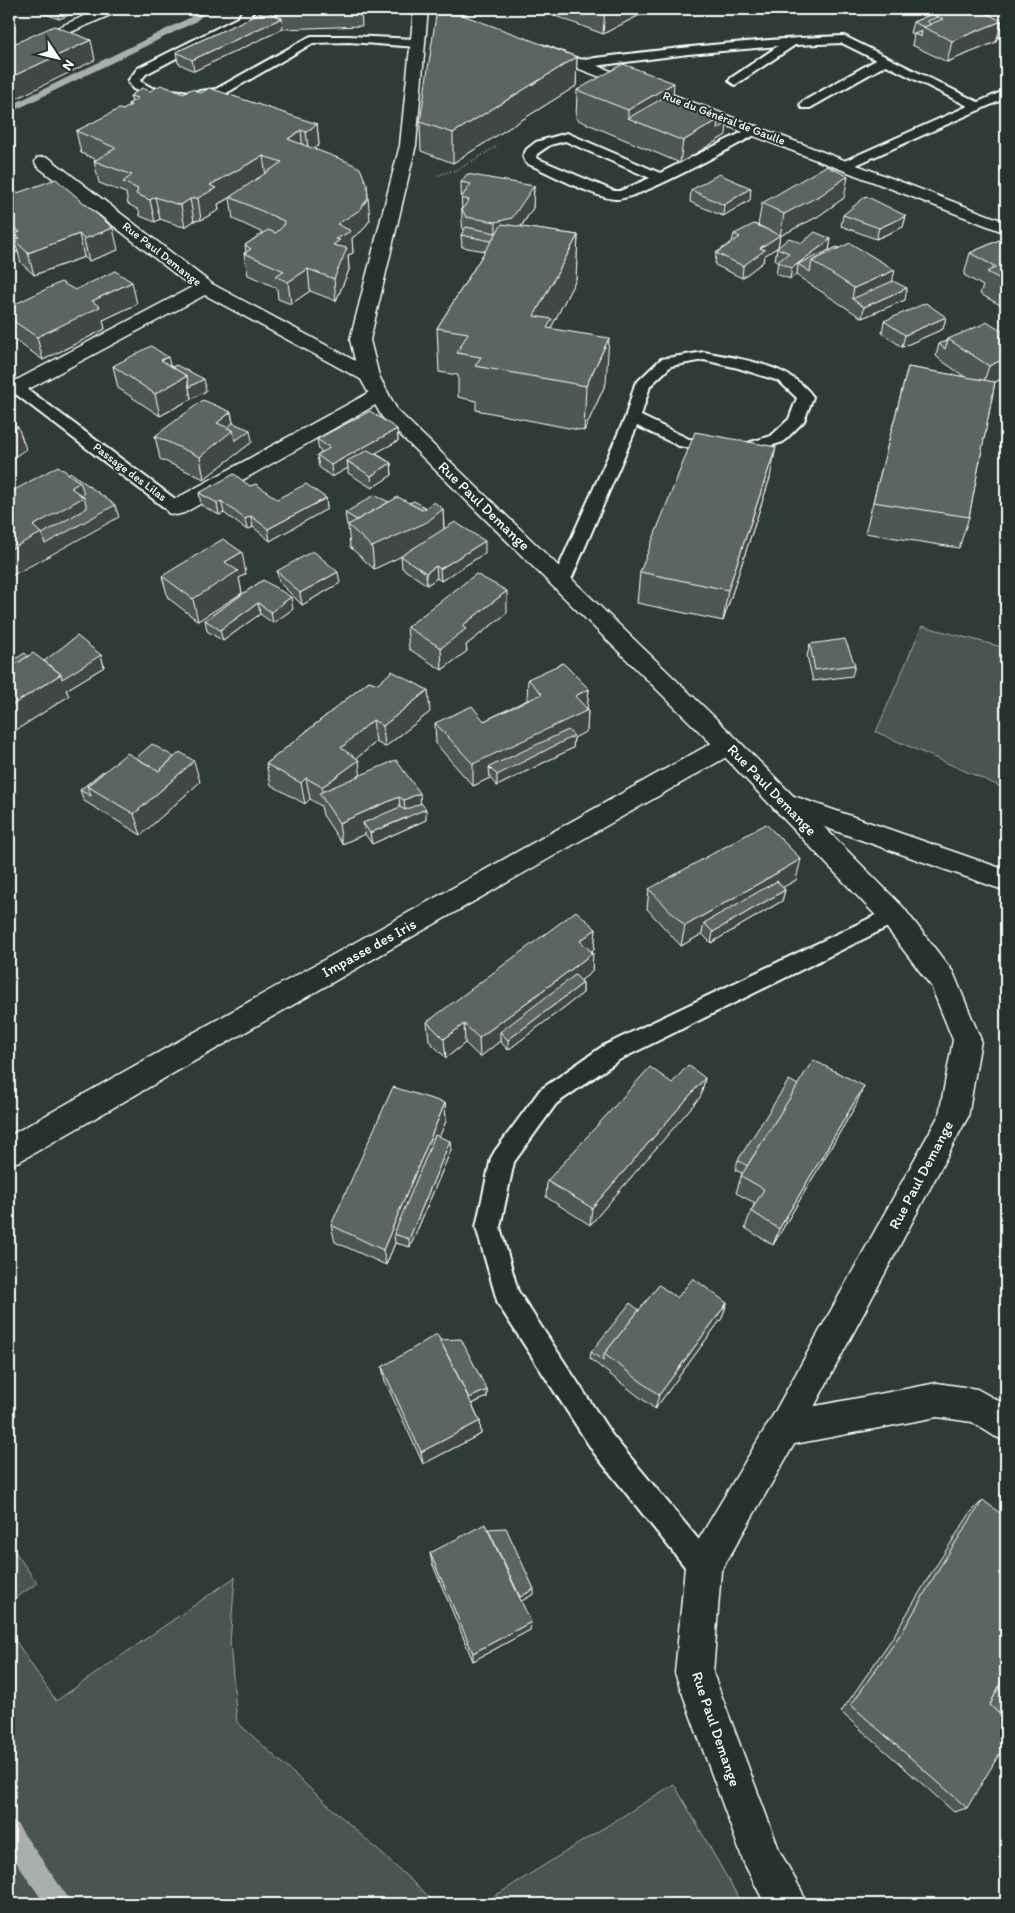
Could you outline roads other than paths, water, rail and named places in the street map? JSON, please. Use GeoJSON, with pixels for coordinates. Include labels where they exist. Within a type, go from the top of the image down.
{"type":"FeatureCollection","features":[{"type":"Feature","properties":{"kind":"street"},"geometry":{"type":"LineString","coordinates":[[9,54],[112,9]]}},
{"type":"Feature","properties":{"kind":"street","name":"Rue Paul Demange"},"geometry":{"type":"LineString","coordinates":[[421,9],[408,144],[360,340],[374,386],[389,413],[728,745],[892,916],[943,980],[967,1040],[953,1117],[784,1428],[703,1567],[694,1673],[764,1863],[787,1904]]}},
{"type":"Feature","properties":{"kind":"street","name":"Rue du Général de Gaulle"},"geometry":{"type":"LineString","coordinates":[[526,43],[847,165],[1006,228]]}},
{"type":"Feature","properties":{"kind":"street","name":"Rue Paul Demange"},"geometry":{"type":"LineString","coordinates":[[43,162],[205,288],[374,386]]}},
{"type":"Feature","properties":{"kind":"street","name":"Passage des Lilas"},"geometry":{"type":"LineString","coordinates":[[13,384],[205,288]]}},
{"type":"Feature","properties":{"kind":"street","name":"Passage des Lilas"},"geometry":{"type":"LineString","coordinates":[[176,508],[374,386]]}},
{"type":"Feature","properties":{"kind":"street","name":"Impasse des Iris"},"geometry":{"type":"LineString","coordinates":[[9,1152],[728,745]]}},
{"type":"Feature","properties":{"kind":"street"},"geometry":{"type":"LineString","coordinates":[[785,803],[1006,881]]}},
{"type":"Feature","properties":{"kind":"street"},"geometry":{"type":"LineString","coordinates":[[784,1428],[937,1400],[977,1406],[1006,1424]]}},
{"type":"Feature","properties":{"kind":"lane"},"geometry":{"type":"LineString","coordinates":[[249,9],[243,19],[142,71],[134,81],[136,86],[150,91],[191,96],[219,92],[311,40],[350,39],[417,43]]}},
{"type":"Feature","properties":{"kind":"lane"},"geometry":{"type":"LineString","coordinates":[[989,9],[976,16],[980,22],[1006,37]]}},
{"type":"Feature","properties":{"kind":"lane"},"geometry":{"type":"LineString","coordinates":[[579,64],[638,56],[793,41],[844,39],[977,106]]}},
{"type":"Feature","properties":{"kind":"lane"},"geometry":{"type":"LineString","coordinates":[[736,81],[793,41]]}},
{"type":"Feature","properties":{"kind":"lane"},"geometry":{"type":"LineString","coordinates":[[806,105],[885,60]]}},
{"type":"Feature","properties":{"kind":"lane"},"geometry":{"type":"LineString","coordinates":[[847,165],[1006,94]]}},
{"type":"Feature","properties":{"kind":"lane"},"geometry":{"type":"LineString","coordinates":[[660,178],[567,137],[555,138],[531,152],[529,156],[531,160],[613,195],[622,195],[660,178],[755,130]]}},
{"type":"Feature","properties":{"kind":"lane"},"geometry":{"type":"LineString","coordinates":[[561,582],[633,418],[643,384],[666,362],[704,356],[742,364],[784,378],[805,397],[796,421],[777,439],[735,452],[685,443],[633,418]]}},
{"type":"Feature","properties":{"kind":"lane","name":"Passage des Lilas"},"geometry":{"type":"LineString","coordinates":[[13,384],[176,508]]}},
{"type":"Feature","properties":{"kind":"lane"},"geometry":{"type":"LineString","coordinates":[[703,1567],[603,1444],[507,1296],[488,1227],[503,1158],[548,1097],[611,1052],[892,916]]}},
{"type":"Feature","properties":{"kind":"waterway"},"geometry":{"type":"LineString","coordinates":[[9,110],[192,20],[206,9]]}},
{"type":"Feature","properties":{"kind":"waterway"},"geometry":{"type":"LineString","coordinates":[[9,1832],[59,1904]]}}]}
